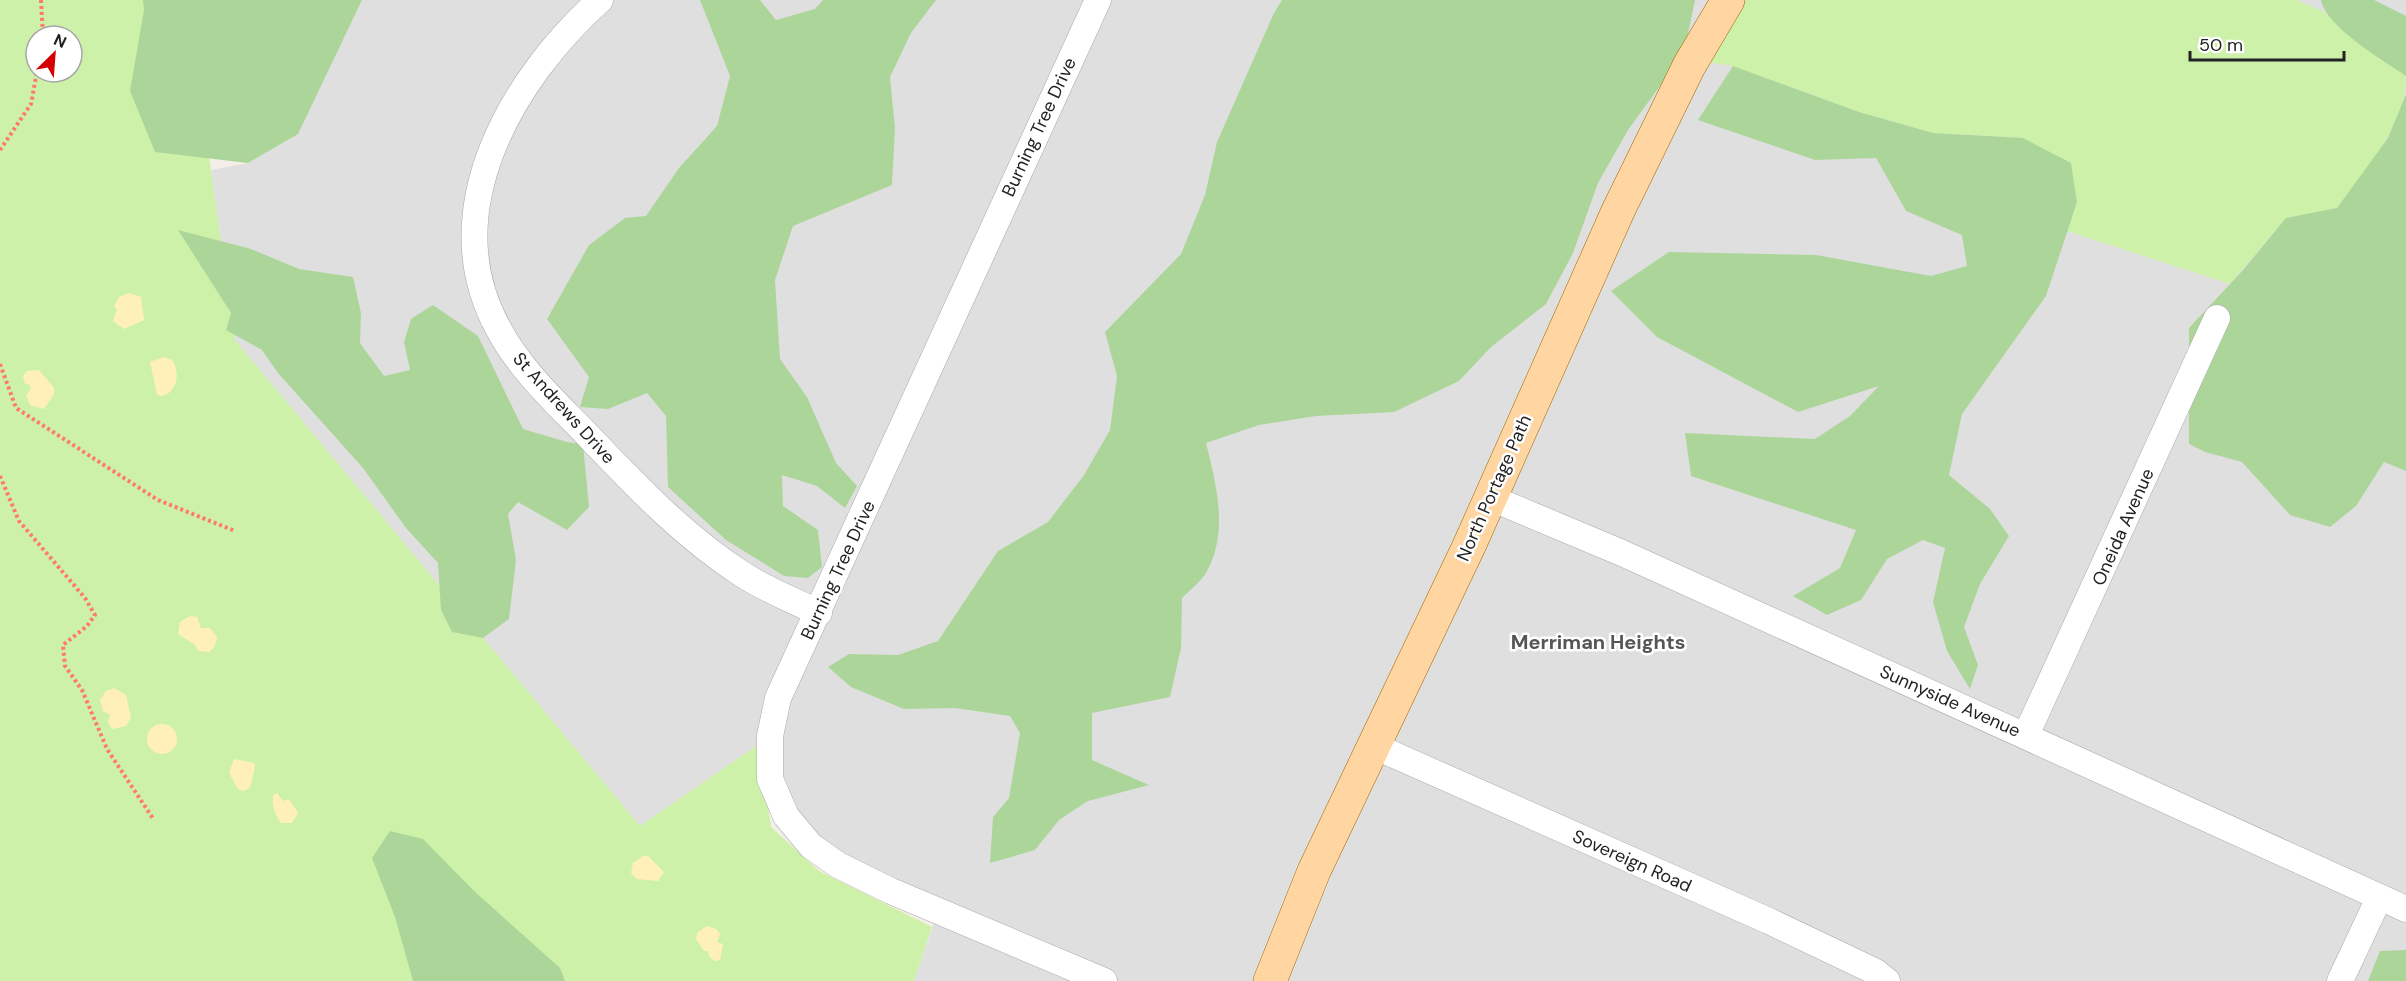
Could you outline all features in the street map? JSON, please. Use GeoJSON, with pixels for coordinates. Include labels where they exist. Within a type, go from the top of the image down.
{"type":"FeatureCollection","features":[{"type":"Feature","properties":{"kind":"main road","name":"North Portage Path"},"geometry":{"type":"LineString","coordinates":[[1270,981],[1314,871],[1491,498],[1629,187],[1689,66],[1728,0]]}},
{"type":"Feature","properties":{"kind":"street","name":"St Andrews Drive"},"geometry":{"type":"LineString","coordinates":[[600,0],[556,45],[522,92],[488,158],[474,219],[477,269],[490,313],[513,354],[540,386],[626,476],[691,538],[751,579],[819,612]]}},
{"type":"Feature","properties":{"kind":"street","name":"Burning Tree Drive"},"geometry":{"type":"LineString","coordinates":[[1098,0],[778,698],[770,736],[770,779],[786,816],[811,846],[838,865],[900,895],[1104,981]]}},
{"type":"Feature","properties":{"kind":"street","name":"Oneida Avenue"},"geometry":{"type":"LineString","coordinates":[[2026,735],[2217,318]]}},
{"type":"Feature","properties":{"kind":"street","name":"Sunnyside Avenue"},"geometry":{"type":"LineString","coordinates":[[1491,498],[1611,548],[2340,877],[2379,898],[2406,909]]}},
{"type":"Feature","properties":{"kind":"street","name":"Sovereign Road"},"geometry":{"type":"LineString","coordinates":[[1374,746],[1769,921],[1876,972],[1887,981]]}},
{"type":"Feature","properties":{"kind":"street"},"geometry":{"type":"LineString","coordinates":[[2340,981],[2379,898]]}},
{"type":"Feature","properties":{"kind":"path"},"geometry":{"type":"LineString","coordinates":[[41,0],[42,24]]}},
{"type":"Feature","properties":{"kind":"path"},"geometry":{"type":"LineString","coordinates":[[0,150],[31,104],[35,84]]}},
{"type":"Feature","properties":{"kind":"path"},"geometry":{"type":"LineString","coordinates":[[0,364],[16,408],[158,500],[235,531]]}},
{"type":"Feature","properties":{"kind":"path"},"geometry":{"type":"LineString","coordinates":[[0,476],[19,521],[85,598],[95,615],[87,626],[63,645],[65,666],[82,690],[107,749],[153,820]]}},
{"type":"Feature","properties":{"kind":"shaded area"},"geometry":{"type":"Polygon","coordinates":[[[362,0],[2406,0],[2406,981],[914,981],[938,911],[811,846],[759,744],[640,826],[235,340],[211,170],[248,163],[344,35],[362,0]]]}},
{"type":"Feature","properties":{"kind":"green space"},"geometry":{"type":"Polygon","coordinates":[[[0,0],[187,0],[235,340],[640,826],[759,744],[771,827],[819,871],[932,927],[914,981],[0,981],[0,0]]]}},
{"type":"Feature","properties":{"kind":"green space"},"geometry":{"type":"Polygon","coordinates":[[[143,0],[362,0],[298,134],[248,163],[155,152],[130,91],[144,10],[143,0]]]}},
{"type":"Feature","properties":{"kind":"green space"},"geometry":{"type":"Polygon","coordinates":[[[700,0],[760,0],[776,20],[815,9],[823,0],[936,0],[911,33],[890,77],[895,128],[892,185],[793,226],[775,280],[780,359],[807,397],[836,463],[857,486],[845,508],[817,486],[782,475],[783,506],[818,530],[822,567],[808,578],[784,576],[726,540],[668,487],[666,416],[647,393],[608,409],[580,407],[589,377],[547,319],[589,245],[625,218],[646,216],[679,168],[717,126],[730,76],[700,0]]]}},
{"type":"Feature","properties":{"kind":"green space"},"geometry":{"type":"Polygon","coordinates":[[[1282,0],[1695,0],[1684,53],[1628,130],[1598,183],[1573,253],[1546,304],[1491,347],[1459,381],[1394,412],[1316,416],[1259,425],[1206,443],[1217,491],[1218,540],[1214,556],[1205,575],[1182,598],[1181,648],[1170,697],[1092,713],[1092,760],[1149,785],[1088,801],[1059,820],[1035,850],[990,863],[993,817],[1009,798],[1020,733],[1010,716],[955,708],[904,709],[851,687],[828,667],[849,654],[898,655],[938,641],[998,551],[1048,522],[1084,475],[1110,430],[1117,376],[1105,332],[1181,254],[1205,195],[1217,142],[1274,13],[1282,0]]]}},
{"type":"Feature","properties":{"kind":"green space"},"geometry":{"type":"Polygon","coordinates":[[[1740,0],[2296,0],[2323,11],[2357,41],[2406,76],[2404,95],[2392,130],[2371,163],[2337,208],[2286,218],[2230,284],[2067,231],[2077,202],[2023,138],[1933,133],[1859,112],[1733,66],[1706,62],[1740,0]]]}},
{"type":"Feature","properties":{"kind":"green space"},"geometry":{"type":"Polygon","coordinates":[[[2321,0],[2374,0],[2406,16],[2406,76],[2344,32],[2325,10],[2321,0]]]}},
{"type":"Feature","properties":{"kind":"green space"},"geometry":{"type":"Polygon","coordinates":[[[1733,66],[1859,112],[1933,133],[2023,138],[2071,163],[2077,202],[2046,296],[1962,414],[1949,475],[1990,509],[2009,536],[1980,584],[1964,627],[1978,665],[1970,689],[1947,651],[1933,602],[1945,548],[1923,540],[1887,559],[1861,600],[1827,615],[1793,596],[1840,568],[1856,530],[1691,476],[1685,433],[1815,439],[1850,416],[1879,386],[1798,412],[1657,337],[1611,291],[1669,252],[1816,255],[1931,276],[1967,266],[1962,235],[1906,211],[1876,158],[1815,160],[1698,120],[1733,66]]]}},
{"type":"Feature","properties":{"kind":"green space"},"geometry":{"type":"Polygon","coordinates":[[[2406,94],[2406,471],[2384,462],[2356,506],[2330,527],[2290,515],[2242,462],[2205,452],[2189,444],[2189,328],[2244,269],[2286,218],[2337,208],[2388,138],[2406,94]]]}},
{"type":"Feature","properties":{"kind":"green space"},"geometry":{"type":"Polygon","coordinates":[[[178,230],[251,249],[299,269],[353,277],[361,313],[360,343],[384,376],[410,370],[404,342],[411,319],[433,305],[478,336],[523,429],[567,442],[583,444],[589,507],[567,530],[518,502],[508,514],[516,560],[509,619],[483,638],[452,632],[441,610],[438,563],[406,528],[363,468],[278,373],[262,350],[226,330],[231,313],[178,230]]]}},
{"type":"Feature","properties":{"kind":"green space"},"geometry":{"type":"Polygon","coordinates":[[[390,831],[423,839],[473,890],[560,968],[565,981],[413,981],[395,917],[372,858],[390,831]]]}},
{"type":"Feature","properties":{"kind":"green space"},"geometry":{"type":"Polygon","coordinates":[[[2406,950],[2406,981],[2368,981],[2380,951],[2406,950]]]}},
{"type":"Feature","properties":{"kind":"sand"},"geometry":{"type":"Polygon","coordinates":[[[129,293],[141,297],[144,320],[124,329],[113,321],[117,310],[114,306],[119,297],[129,293]]]}},
{"type":"Feature","properties":{"kind":"sand"},"geometry":{"type":"Polygon","coordinates":[[[164,357],[172,360],[177,376],[171,391],[161,396],[157,395],[150,362],[164,357]]]}},
{"type":"Feature","properties":{"kind":"sand"},"geometry":{"type":"Polygon","coordinates":[[[39,370],[54,388],[54,394],[44,409],[30,405],[26,395],[31,389],[30,385],[25,384],[23,376],[27,371],[39,370]]]}},
{"type":"Feature","properties":{"kind":"sand"},"geometry":{"type":"Polygon","coordinates":[[[190,616],[197,617],[201,628],[210,628],[217,637],[215,646],[209,652],[198,651],[195,645],[178,634],[180,622],[190,616]]]}},
{"type":"Feature","properties":{"kind":"sand"},"geometry":{"type":"Polygon","coordinates":[[[114,688],[126,695],[131,718],[126,726],[112,729],[108,722],[110,715],[103,711],[100,700],[106,691],[114,688]]]}},
{"type":"Feature","properties":{"kind":"sand"},"geometry":{"type":"Polygon","coordinates":[[[162,724],[168,725],[176,733],[176,745],[168,753],[162,754],[156,753],[148,745],[147,739],[148,733],[156,725],[162,724]]]}},
{"type":"Feature","properties":{"kind":"sand"},"geometry":{"type":"Polygon","coordinates":[[[234,759],[254,763],[250,788],[243,791],[238,789],[229,773],[234,759]]]}},
{"type":"Feature","properties":{"kind":"sand"},"geometry":{"type":"Polygon","coordinates":[[[277,793],[283,801],[289,799],[298,813],[292,823],[281,823],[277,817],[273,795],[277,793]]]}},
{"type":"Feature","properties":{"kind":"sand"},"geometry":{"type":"Polygon","coordinates":[[[643,856],[648,856],[664,872],[658,881],[637,879],[631,873],[633,863],[643,856]]]}},
{"type":"Feature","properties":{"kind":"sand"},"geometry":{"type":"Polygon","coordinates":[[[707,926],[716,929],[720,934],[717,942],[723,944],[720,960],[715,961],[709,956],[708,951],[704,951],[696,939],[698,932],[707,926]]]}},
{"type":"Feature","properties":{"kind":"district","name":"Merriman Heights"},"geometry":{"type":"Point","coordinates":[1598,642]}}]}
